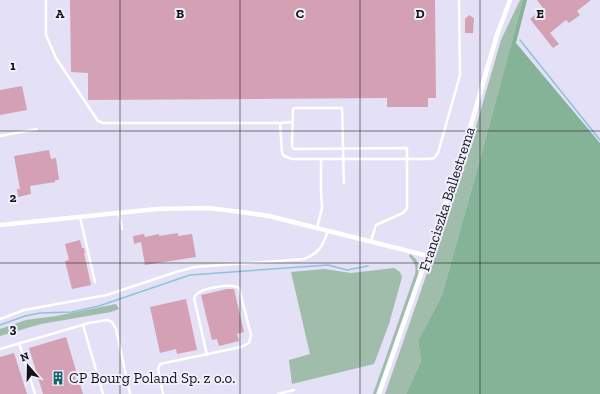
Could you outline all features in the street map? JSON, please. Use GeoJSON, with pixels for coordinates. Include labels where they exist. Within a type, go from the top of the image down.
{"type":"FeatureCollection","features":[{"type":"Feature","properties":{"kind":"street","name":"Franciszka Ballestrema"},"geometry":{"type":"LineString","coordinates":[[379,394],[460,162],[500,25],[510,1]]}},
{"type":"Feature","properties":{"kind":"street"},"geometry":{"type":"LineString","coordinates":[[0,225],[174,208],[220,209],[269,216],[428,256]]}},
{"type":"Feature","properties":{"kind":"lane"},"geometry":{"type":"LineString","coordinates":[[46,0],[46,35],[56,58],[98,121],[103,123],[292,122]]}},
{"type":"Feature","properties":{"kind":"lane"},"geometry":{"type":"LineString","coordinates":[[280,123],[281,148],[284,156],[292,160],[434,158],[438,153],[460,75],[459,0]]}},
{"type":"Feature","properties":{"kind":"lane"},"geometry":{"type":"LineString","coordinates":[[344,183],[343,159],[343,148],[342,108],[295,108],[292,111],[292,146],[294,148],[343,148],[407,148],[408,206],[403,213],[376,225],[371,242]]}},
{"type":"Feature","properties":{"kind":"lane"},"geometry":{"type":"LineString","coordinates":[[0,136],[37,129]]}},
{"type":"Feature","properties":{"kind":"lane"},"geometry":{"type":"LineString","coordinates":[[317,228],[322,208],[321,159]]}},
{"type":"Feature","properties":{"kind":"lane"},"geometry":{"type":"LineString","coordinates":[[119,213],[122,229]]}},
{"type":"Feature","properties":{"kind":"lane"},"geometry":{"type":"LineString","coordinates":[[80,217],[96,282]]}},
{"type":"Feature","properties":{"kind":"lane"},"geometry":{"type":"LineString","coordinates":[[0,319],[24,310],[107,295],[195,267],[304,260],[311,257],[321,249],[328,231]]}},
{"type":"Feature","properties":{"kind":"lane"},"geometry":{"type":"LineString","coordinates":[[163,394],[158,369],[160,364],[207,355],[241,347],[249,343],[251,335],[239,288],[237,286],[227,285],[202,291],[194,298],[207,355]]}},
{"type":"Feature","properties":{"kind":"lane"},"geometry":{"type":"LineString","coordinates":[[0,348],[83,325],[107,320],[112,322],[116,329],[130,394]]}},
{"type":"Feature","properties":{"kind":"lane"},"geometry":{"type":"LineString","coordinates":[[83,325],[103,394]]}},
{"type":"Feature","properties":{"kind":"lane"},"geometry":{"type":"LineString","coordinates":[[19,343],[35,394]]}},
{"type":"Feature","properties":{"kind":"lane"},"geometry":{"type":"LineString","coordinates":[[278,394],[294,390]]}},
{"type":"Feature","properties":{"kind":"green space"},"geometry":{"type":"Polygon","coordinates":[[[520,0],[523,0],[442,295],[418,341],[421,361],[406,394],[385,394],[466,161],[501,40],[520,0]]]}},
{"type":"Feature","properties":{"kind":"green space"},"geometry":{"type":"Polygon","coordinates":[[[523,0],[527,0],[516,43],[600,143],[600,394],[406,394],[421,361],[418,341],[442,295],[523,0]]]}},
{"type":"Feature","properties":{"kind":"green space"},"geometry":{"type":"Polygon","coordinates":[[[410,254],[418,263],[418,275],[376,394],[373,394],[416,271],[414,262],[409,256],[410,254]]]}},
{"type":"Feature","properties":{"kind":"green space"},"geometry":{"type":"Polygon","coordinates":[[[394,268],[400,272],[402,277],[389,324],[374,364],[292,384],[289,360],[310,354],[291,272],[324,269],[351,273],[394,268]]]}},
{"type":"Feature","properties":{"kind":"green space"},"geometry":{"type":"Polygon","coordinates":[[[116,304],[119,309],[111,312],[41,324],[0,336],[0,329],[26,320],[56,316],[116,304]]]}},
{"type":"Feature","properties":{"kind":"building"},"geometry":{"type":"Polygon","coordinates":[[[70,0],[435,0],[436,98],[428,98],[428,107],[387,107],[387,98],[88,100],[88,73],[71,72],[70,0]]]}},
{"type":"Feature","properties":{"kind":"building"},"geometry":{"type":"Polygon","coordinates":[[[537,0],[591,0],[577,11],[580,15],[569,23],[566,20],[550,33],[559,44],[553,48],[530,19],[543,8],[537,0]]]}},
{"type":"Feature","properties":{"kind":"building"},"geometry":{"type":"Polygon","coordinates":[[[469,15],[474,18],[473,33],[465,33],[465,19],[469,15]]]}},
{"type":"Feature","properties":{"kind":"building"},"geometry":{"type":"Polygon","coordinates":[[[22,86],[27,110],[0,115],[0,90],[22,86]]]}},
{"type":"Feature","properties":{"kind":"building"},"geometry":{"type":"Polygon","coordinates":[[[49,150],[51,159],[56,158],[59,180],[30,186],[31,194],[18,197],[17,189],[20,189],[14,156],[49,150]]]}},
{"type":"Feature","properties":{"kind":"building"},"geometry":{"type":"Polygon","coordinates":[[[178,233],[178,236],[192,234],[196,257],[145,265],[141,242],[134,244],[133,236],[144,234],[145,237],[159,234],[159,236],[178,233]]]}},
{"type":"Feature","properties":{"kind":"building"},"geometry":{"type":"Polygon","coordinates":[[[80,240],[82,248],[84,248],[91,285],[72,289],[65,261],[69,260],[65,244],[80,240]]]}},
{"type":"Feature","properties":{"kind":"building"},"geometry":{"type":"Polygon","coordinates":[[[227,289],[234,289],[244,332],[237,334],[239,341],[219,346],[217,339],[212,340],[201,295],[227,289]]]}},
{"type":"Feature","properties":{"kind":"building"},"geometry":{"type":"Polygon","coordinates":[[[186,299],[197,350],[177,354],[176,349],[160,353],[150,307],[186,299]]]}},
{"type":"Feature","properties":{"kind":"building","name":"CP Bourg Poland Sp. z o.o."},"geometry":{"type":"Polygon","coordinates":[[[66,337],[83,394],[43,394],[29,348],[66,337]]]}},
{"type":"Feature","properties":{"kind":"building"},"geometry":{"type":"Polygon","coordinates":[[[14,353],[27,394],[0,394],[0,357],[14,353]]]}},
{"type":"Feature","properties":{"kind":"waterway"},"geometry":{"type":"LineString","coordinates":[[520,40],[600,140]]}},
{"type":"Feature","properties":{"kind":"waterway"},"geometry":{"type":"LineString","coordinates":[[0,325],[25,316],[40,313],[72,312],[99,306],[190,275],[328,265],[347,270],[368,266]]}},
{"type":"Feature","properties":{"kind":"place","name":"CP Bourg Poland Sp. z o.o."},"geometry":{"type":"Point","coordinates":[58,378]}}]}
